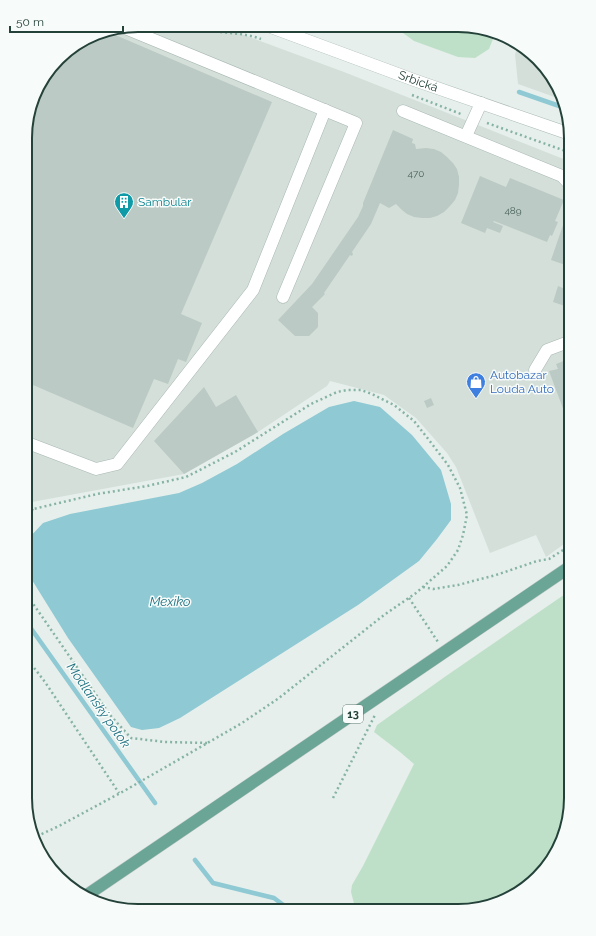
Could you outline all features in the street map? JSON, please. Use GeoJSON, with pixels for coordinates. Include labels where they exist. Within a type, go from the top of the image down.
{"type":"FeatureCollection","features":[{"type":"Feature","properties":{"kind":"main road","name":"13"},"geometry":{"type":"LineString","coordinates":[[91,893],[564,571]]}},
{"type":"Feature","properties":{"kind":"street"},"geometry":{"type":"LineString","coordinates":[[135,32],[356,123],[283,297]]}},
{"type":"Feature","properties":{"kind":"street","name":"Srbická"},"geometry":{"type":"LineString","coordinates":[[284,32],[480,104],[564,132]]}},
{"type":"Feature","properties":{"kind":"street"},"geometry":{"type":"LineString","coordinates":[[466,136],[480,104]]}},
{"type":"Feature","properties":{"kind":"street"},"geometry":{"type":"LineString","coordinates":[[32,444],[96,470],[117,464],[253,290],[325,110]]}},
{"type":"Feature","properties":{"kind":"street"},"geometry":{"type":"LineString","coordinates":[[403,111],[562,176],[564,178]]}},
{"type":"Feature","properties":{"kind":"street"},"geometry":{"type":"LineString","coordinates":[[536,370],[547,350],[564,344]]}},
{"type":"Feature","properties":{"kind":"path"},"geometry":{"type":"LineString","coordinates":[[224,32],[251,35],[266,40]]}},
{"type":"Feature","properties":{"kind":"path"},"geometry":{"type":"LineString","coordinates":[[407,93],[564,150]]}},
{"type":"Feature","properties":{"kind":"path"},"geometry":{"type":"LineString","coordinates":[[33,509],[97,494],[147,486],[186,477],[235,452],[311,404],[337,392],[361,390],[394,404],[414,421],[448,465],[460,488],[467,515],[462,540],[458,550],[447,566],[423,587],[384,615],[279,698],[242,723],[208,743],[124,791],[39,835]]}},
{"type":"Feature","properties":{"kind":"path"},"geometry":{"type":"LineString","coordinates":[[423,587],[434,589],[458,585],[496,575],[537,561],[549,559],[564,549]]}},
{"type":"Feature","properties":{"kind":"path"},"geometry":{"type":"LineString","coordinates":[[409,598],[444,653]]}},
{"type":"Feature","properties":{"kind":"path"},"geometry":{"type":"LineString","coordinates":[[32,602],[110,715],[131,738],[165,742],[208,743]]}},
{"type":"Feature","properties":{"kind":"path"},"geometry":{"type":"LineString","coordinates":[[32,665],[45,682],[119,793]]}},
{"type":"Feature","properties":{"kind":"path"},"geometry":{"type":"LineString","coordinates":[[333,798],[373,720],[382,694]]}},
{"type":"Feature","properties":{"kind":"shaded area"},"geometry":{"type":"Polygon","coordinates":[[[131,32],[236,32],[344,72],[564,159],[564,544],[546,557],[536,535],[490,553],[456,467],[447,453],[416,418],[384,395],[330,381],[327,386],[258,432],[184,474],[32,502],[33,125],[43,91],[50,79],[68,58],[91,43],[118,34],[131,32]]]}},
{"type":"Feature","properties":{"kind":"shaded area"},"geometry":{"type":"Polygon","coordinates":[[[517,50],[533,63],[550,85],[556,97],[518,84],[515,54],[517,50]]]}},
{"type":"Feature","properties":{"kind":"green space"},"geometry":{"type":"Polygon","coordinates":[[[401,32],[458,32],[471,33],[493,39],[489,49],[475,58],[458,57],[414,41],[401,32]]]}},
{"type":"Feature","properties":{"kind":"green space"},"geometry":{"type":"Polygon","coordinates":[[[564,595],[564,805],[556,838],[550,851],[533,873],[511,890],[492,898],[478,902],[458,904],[354,904],[351,892],[352,885],[414,764],[374,732],[377,725],[564,595]]]}},
{"type":"Feature","properties":{"kind":"water","name":"Mexiko"},"geometry":{"type":"Polygon","coordinates":[[[354,401],[380,407],[412,435],[441,470],[451,504],[451,520],[419,561],[358,605],[180,718],[159,728],[142,730],[131,727],[68,638],[32,580],[32,535],[43,523],[70,514],[179,493],[202,483],[237,464],[283,434],[329,407],[354,401]]]}},
{"type":"Feature","properties":{"kind":"building","name":"Sambular"},"geometry":{"type":"Polygon","coordinates":[[[115,35],[272,102],[181,314],[202,323],[186,362],[178,359],[168,384],[154,379],[133,428],[32,385],[32,138],[36,111],[43,91],[50,79],[68,58],[91,43],[115,35]]]}},
{"type":"Feature","properties":{"kind":"building"},"geometry":{"type":"Polygon","coordinates":[[[393,130],[413,139],[412,143],[415,144],[416,149],[434,149],[441,152],[453,163],[457,169],[459,177],[458,193],[455,200],[444,212],[430,218],[414,217],[407,214],[396,204],[389,208],[380,203],[371,224],[352,252],[352,256],[350,255],[324,293],[325,294],[312,307],[318,313],[318,327],[309,336],[295,336],[278,320],[312,284],[358,217],[393,130]]]}},
{"type":"Feature","properties":{"kind":"building"},"geometry":{"type":"Polygon","coordinates":[[[480,176],[506,187],[510,178],[564,200],[555,221],[558,222],[552,236],[550,235],[547,242],[494,221],[493,222],[503,226],[500,233],[487,228],[485,233],[461,223],[480,176]]]}},
{"type":"Feature","properties":{"kind":"building"},"geometry":{"type":"Polygon","coordinates":[[[564,222],[564,265],[551,260],[564,222]]]}},
{"type":"Feature","properties":{"kind":"building"},"geometry":{"type":"Polygon","coordinates":[[[558,286],[564,289],[564,306],[553,302],[558,286]]]}},
{"type":"Feature","properties":{"kind":"building"},"geometry":{"type":"Polygon","coordinates":[[[564,361],[564,411],[549,371],[558,369],[556,364],[564,361]]]}},
{"type":"Feature","properties":{"kind":"building"},"geometry":{"type":"Polygon","coordinates":[[[204,387],[216,407],[236,395],[258,432],[184,474],[154,441],[204,387]]]}},
{"type":"Feature","properties":{"kind":"building"},"geometry":{"type":"Polygon","coordinates":[[[431,398],[434,405],[427,408],[424,401],[431,398]]]}},
{"type":"Feature","properties":{"kind":"waterway"},"geometry":{"type":"LineString","coordinates":[[519,92],[558,106]]}},
{"type":"Feature","properties":{"kind":"waterway","name":"Modlanský potok"},"geometry":{"type":"LineString","coordinates":[[32,630],[155,803]]}},
{"type":"Feature","properties":{"kind":"waterway","name":"Modlanský potok"},"geometry":{"type":"LineString","coordinates":[[195,860],[213,883],[274,898],[282,904]]}},
{"type":"Feature","properties":{"kind":"place","name":"Sambular"},"geometry":{"type":"Point","coordinates":[124,219]}},
{"type":"Feature","properties":{"kind":"place","name":"Autobazar Louda Auto"},"geometry":{"type":"Point","coordinates":[476,399]}}]}
